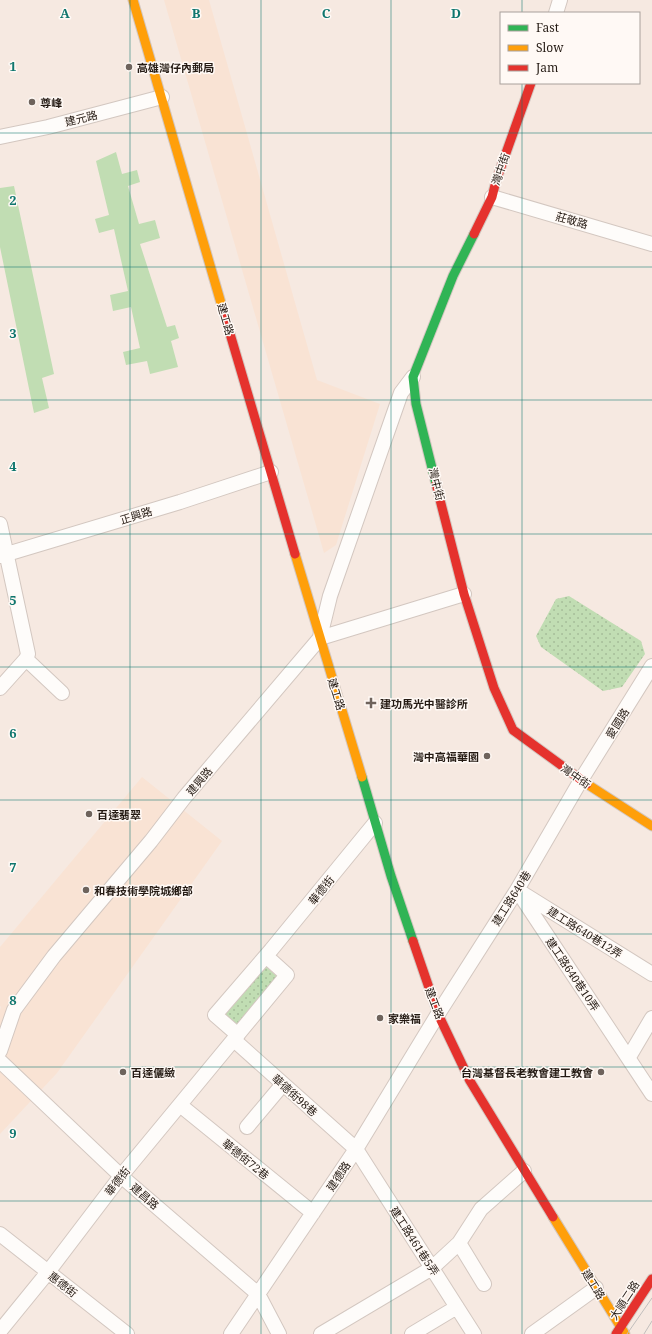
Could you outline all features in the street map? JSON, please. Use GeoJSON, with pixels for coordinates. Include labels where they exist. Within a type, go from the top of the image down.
{"type":"FeatureCollection","features":[{"type":"Feature","properties":{"kind":"street","name":"建工路"},"geometry":{"type":"LineString","coordinates":[[133,0],[375,823],[391,876],[438,1014],[470,1080],[621,1332]]}},
{"type":"Feature","properties":{"kind":"street"},"geometry":{"type":"LineString","coordinates":[[556,12],[560,0]]}},
{"type":"Feature","properties":{"kind":"street","name":"灣中街"},"geometry":{"type":"LineString","coordinates":[[531,84],[496,181],[492,197],[454,276],[413,377],[416,404],[464,594],[494,688],[513,730],[581,780],[652,826]]}},
{"type":"Feature","properties":{"kind":"street","name":"建元路"},"geometry":{"type":"LineString","coordinates":[[0,137],[55,125],[162,97]]}},
{"type":"Feature","properties":{"kind":"street","name":"莊敬路"},"geometry":{"type":"LineString","coordinates":[[492,197],[652,244]]}},
{"type":"Feature","properties":{"kind":"street","name":"建工路"},"geometry":{"type":"LineString","coordinates":[[320,638],[330,596],[401,393],[413,377]]}},
{"type":"Feature","properties":{"kind":"street","name":"正興路"},"geometry":{"type":"LineString","coordinates":[[3,555],[180,502],[271,472]]}},
{"type":"Feature","properties":{"kind":"street"},"geometry":{"type":"LineString","coordinates":[[0,524],[3,555],[28,654],[26,659],[0,688]]}},
{"type":"Feature","properties":{"kind":"street"},"geometry":{"type":"LineString","coordinates":[[320,638],[464,594]]}},
{"type":"Feature","properties":{"kind":"street","name":"建興路"},"geometry":{"type":"LineString","coordinates":[[0,1051],[14,1010],[54,956],[151,841],[189,792],[320,638]]}},
{"type":"Feature","properties":{"kind":"street"},"geometry":{"type":"LineString","coordinates":[[26,659],[62,693]]}},
{"type":"Feature","properties":{"kind":"street","name":"愛國路"},"geometry":{"type":"LineString","coordinates":[[581,780],[652,666]]}},
{"type":"Feature","properties":{"kind":"street","name":"建工路640巷"},"geometry":{"type":"LineString","coordinates":[[438,1014],[517,890],[581,780]]}},
{"type":"Feature","properties":{"kind":"street","name":"華德街"},"geometry":{"type":"LineString","coordinates":[[236,1037],[216,1016],[375,823]]}},
{"type":"Feature","properties":{"kind":"street","name":"建工路640巷12弄"},"geometry":{"type":"LineString","coordinates":[[517,890],[652,974]]}},
{"type":"Feature","properties":{"kind":"street","name":"建工路640巷10弄"},"geometry":{"type":"LineString","coordinates":[[517,890],[629,1057],[652,1094]]}},
{"type":"Feature","properties":{"kind":"street","name":"華德街"},"geometry":{"type":"LineString","coordinates":[[0,1331],[48,1272],[121,1176],[288,975],[266,956]]}},
{"type":"Feature","properties":{"kind":"street","name":"建德路"},"geometry":{"type":"LineString","coordinates":[[231,1334],[356,1149],[438,1014]]}},
{"type":"Feature","properties":{"kind":"street"},"geometry":{"type":"LineString","coordinates":[[629,1057],[652,1018]]}},
{"type":"Feature","properties":{"kind":"street","name":"華德街98巷"},"geometry":{"type":"LineString","coordinates":[[236,1037],[283,1084],[356,1149]]}},
{"type":"Feature","properties":{"kind":"street","name":"建昌路"},"geometry":{"type":"LineString","coordinates":[[0,1061],[121,1176],[258,1294]]}},
{"type":"Feature","properties":{"kind":"street"},"geometry":{"type":"LineString","coordinates":[[247,1127],[283,1084]]}},
{"type":"Feature","properties":{"kind":"street","name":"華德街72巷"},"geometry":{"type":"LineString","coordinates":[[180,1105],[313,1213]]}},
{"type":"Feature","properties":{"kind":"street","name":"建工路461巷5弄"},"geometry":{"type":"LineString","coordinates":[[356,1149],[474,1334]]}},
{"type":"Feature","properties":{"kind":"street"},"geometry":{"type":"LineString","coordinates":[[321,1334],[432,1268],[459,1243],[481,1208],[524,1171]]}},
{"type":"Feature","properties":{"kind":"street","name":"惠德街"},"geometry":{"type":"LineString","coordinates":[[0,1234],[127,1334]]}},
{"type":"Feature","properties":{"kind":"street"},"geometry":{"type":"LineString","coordinates":[[459,1243],[484,1284]]}},
{"type":"Feature","properties":{"kind":"street","name":"大順二路"},"geometry":{"type":"LineString","coordinates":[[621,1332],[652,1279]]}},
{"type":"Feature","properties":{"kind":"street"},"geometry":{"type":"LineString","coordinates":[[532,1334],[596,1288]]}},
{"type":"Feature","properties":{"kind":"street"},"geometry":{"type":"LineString","coordinates":[[258,1294],[279,1334]]}},
{"type":"Feature","properties":{"kind":"street"},"geometry":{"type":"LineString","coordinates":[[412,1334],[457,1307]]}},
{"type":"Feature","properties":{"kind":"shaded area"},"geometry":{"type":"Polygon","coordinates":[[[164,0],[209,0],[317,380],[380,404],[336,545],[324,553],[164,0]]]}},
{"type":"Feature","properties":{"kind":"shaded area"},"geometry":{"type":"Polygon","coordinates":[[[142,777],[222,841],[57,1073],[0,1134],[0,947],[142,777]]]}},
{"type":"Feature","properties":{"kind":"green space"},"geometry":{"type":"Polygon","coordinates":[[[116,152],[122,174],[137,170],[140,182],[128,186],[139,224],[155,220],[160,238],[140,244],[167,327],[175,325],[179,338],[171,341],[178,367],[150,374],[147,361],[126,365],[123,352],[140,348],[131,307],[113,311],[110,295],[128,291],[114,229],[99,233],[95,219],[109,215],[96,161],[116,152]]]}},
{"type":"Feature","properties":{"kind":"green space"},"geometry":{"type":"Polygon","coordinates":[[[14,186],[54,374],[42,378],[49,408],[34,413],[0,247],[0,188],[14,186]]]}},
{"type":"Feature","properties":{"kind":"green space"},"geometry":{"type":"Polygon","coordinates":[[[569,596],[641,641],[645,654],[622,687],[603,691],[541,647],[536,636],[556,599],[569,596]]]}},
{"type":"Feature","properties":{"kind":"green space"},"geometry":{"type":"Polygon","coordinates":[[[264,965],[279,978],[237,1029],[222,1016],[264,965]]]}},
{"type":"Feature","properties":{"kind":"tram line"},"geometry":{"type":"LineString","coordinates":[[627,1334],[652,1298]]}},
{"type":"Feature","properties":{"kind":"tram line"},"geometry":{"type":"LineString","coordinates":[[644,1334],[652,1321]]}},
{"type":"Feature","properties":{"kind":"traffic: fast"},"geometry":{"type":"LineString","coordinates":[[436,484],[416,404],[413,377],[453,276],[474,234]]}},
{"type":"Feature","properties":{"kind":"traffic: fast"},"geometry":{"type":"LineString","coordinates":[[362,777],[391,876],[413,941]]}},
{"type":"Feature","properties":{"kind":"traffic: slow"},"geometry":{"type":"LineString","coordinates":[[133,0],[223,310]]}},
{"type":"Feature","properties":{"kind":"traffic: slow"},"geometry":{"type":"LineString","coordinates":[[295,554],[362,777]]}},
{"type":"Feature","properties":{"kind":"traffic: slow"},"geometry":{"type":"LineString","coordinates":[[587,784],[652,826]]}},
{"type":"Feature","properties":{"kind":"traffic: slow"},"geometry":{"type":"LineString","coordinates":[[553,1217],[625,1334]]}},
{"type":"Feature","properties":{"kind":"traffic: jam"},"geometry":{"type":"LineString","coordinates":[[474,234],[492,197],[496,181],[531,84]]}},
{"type":"Feature","properties":{"kind":"traffic: jam"},"geometry":{"type":"LineString","coordinates":[[223,310],[295,554]]}},
{"type":"Feature","properties":{"kind":"traffic: jam"},"geometry":{"type":"LineString","coordinates":[[436,484],[464,594],[494,688],[513,730],[587,784]]}},
{"type":"Feature","properties":{"kind":"traffic: jam"},"geometry":{"type":"LineString","coordinates":[[413,941],[438,1014],[470,1081],[553,1217]]}},
{"type":"Feature","properties":{"kind":"traffic: jam"},"geometry":{"type":"LineString","coordinates":[[616,1334],[652,1279]]}},
{"type":"Feature","properties":{"kind":"place","name":"高雄灣仔內郵局"},"geometry":{"type":"Point","coordinates":[129,67]}},
{"type":"Feature","properties":{"kind":"place","name":"尊峰"},"geometry":{"type":"Point","coordinates":[32,102]}},
{"type":"Feature","properties":{"kind":"place","name":"建功馬光中醫診所"},"geometry":{"type":"Point","coordinates":[371,703]}},
{"type":"Feature","properties":{"kind":"place","name":"灣中高福華園"},"geometry":{"type":"Point","coordinates":[487,756]}},
{"type":"Feature","properties":{"kind":"place","name":"百達翡翠"},"geometry":{"type":"Point","coordinates":[89,814]}},
{"type":"Feature","properties":{"kind":"place","name":"和春技術學院城鄉部"},"geometry":{"type":"Point","coordinates":[86,890]}},
{"type":"Feature","properties":{"kind":"place","name":"家樂福"},"geometry":{"type":"Point","coordinates":[380,1018]}},
{"type":"Feature","properties":{"kind":"place","name":"百達儷緻"},"geometry":{"type":"Point","coordinates":[123,1072]}},
{"type":"Feature","properties":{"kind":"place","name":"台灣基督長老教會建工教會"},"geometry":{"type":"Point","coordinates":[601,1072]}}]}
